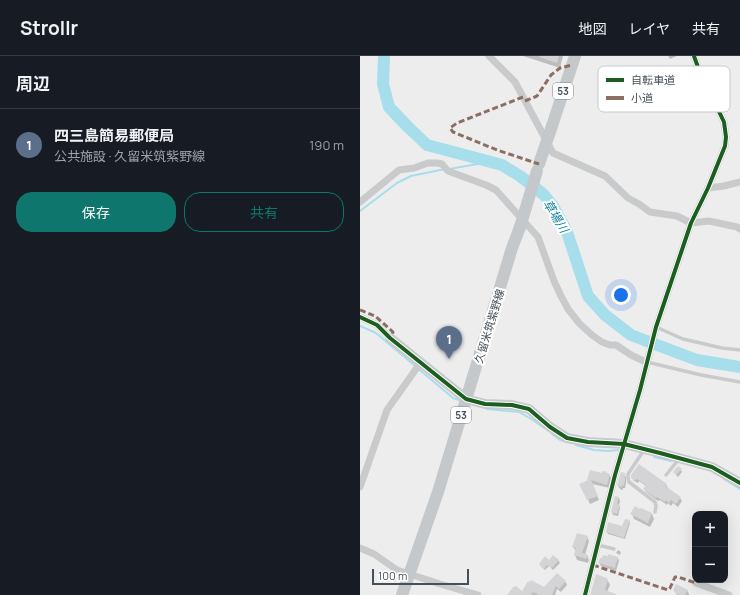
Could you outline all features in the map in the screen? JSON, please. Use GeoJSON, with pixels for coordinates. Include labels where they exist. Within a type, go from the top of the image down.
{"type":"FeatureCollection","features":[{"type":"Feature","properties":{"kind":"main road","name":"久留米筑紫野線"},"geometry":{"type":"LineString","coordinates":[[402,595],[438,492],[512,248],[575,56]]}},
{"type":"Feature","properties":{"kind":"street"},"geometry":{"type":"LineString","coordinates":[[489,56],[515,82],[553,153],[605,176],[628,198],[650,212],[677,216],[691,223],[709,221],[740,229]]}},
{"type":"Feature","properties":{"kind":"street"},"geometry":{"type":"LineString","coordinates":[[694,56],[698,66]]}},
{"type":"Feature","properties":{"kind":"street"},"geometry":{"type":"LineString","coordinates":[[585,595],[615,475],[640,390],[656,328],[691,223],[708,188],[725,146],[726,137],[724,122],[719,112]]}},
{"type":"Feature","properties":{"kind":"street"},"geometry":{"type":"LineString","coordinates":[[360,202],[399,170],[437,162],[442,164],[448,171],[496,190],[538,237],[561,296],[568,309],[579,323],[602,342],[610,345],[616,345],[631,355],[647,360]]}},
{"type":"Feature","properties":{"kind":"street"},"geometry":{"type":"LineString","coordinates":[[708,188],[740,182]]}},
{"type":"Feature","properties":{"kind":"street"},"geometry":{"type":"LineString","coordinates":[[360,317],[377,326],[466,398],[485,404],[512,404],[529,409],[550,427],[567,438],[588,442],[624,444],[680,458],[712,467],[740,483]]}},
{"type":"Feature","properties":{"kind":"street"},"geometry":{"type":"LineString","coordinates":[[360,487],[387,410],[420,362]]}},
{"type":"Feature","properties":{"kind":"street"},"geometry":{"type":"LineString","coordinates":[[360,548],[374,554],[397,570],[478,595]]}},
{"type":"Feature","properties":{"kind":"street"},"geometry":{"type":"LineString","coordinates":[[696,583],[729,595]]}},
{"type":"Feature","properties":{"kind":"lane"},"geometry":{"type":"LineString","coordinates":[[656,328],[683,339],[722,348],[740,350]]}},
{"type":"Feature","properties":{"kind":"lane"},"geometry":{"type":"LineString","coordinates":[[647,360],[701,375],[740,382]]}},
{"type":"Feature","properties":{"kind":"lane"},"geometry":{"type":"LineString","coordinates":[[645,449],[628,474],[628,478],[629,482],[655,502],[655,512]]}},
{"type":"Feature","properties":{"kind":"lane"},"geometry":{"type":"LineString","coordinates":[[666,475],[680,458]]}},
{"type":"Feature","properties":{"kind":"lane"},"geometry":{"type":"LineString","coordinates":[[597,545],[614,550]]}},
{"type":"Feature","properties":{"kind":"building"},"geometry":{"type":"Polygon","coordinates":[[[559,56],[557,63],[539,57],[559,56]]]}},
{"type":"Feature","properties":{"kind":"building"},"geometry":{"type":"Polygon","coordinates":[[[639,464],[667,484],[665,486],[681,497],[676,504],[671,500],[669,503],[666,500],[665,502],[657,497],[656,498],[643,489],[646,485],[637,479],[635,481],[631,478],[631,475],[639,464]]]}},
{"type":"Feature","properties":{"kind":"building"},"geometry":{"type":"Polygon","coordinates":[[[678,466],[682,469],[676,475],[673,472],[678,466]]]}},
{"type":"Feature","properties":{"kind":"building"},"geometry":{"type":"Polygon","coordinates":[[[590,470],[602,473],[602,471],[607,472],[610,474],[607,485],[591,480],[598,496],[587,500],[579,484],[588,480],[590,470]]]}},
{"type":"Feature","properties":{"kind":"building"},"geometry":{"type":"Polygon","coordinates":[[[621,472],[625,473],[624,486],[622,485],[622,487],[617,486],[621,472]]]}},
{"type":"Feature","properties":{"kind":"building"},"geometry":{"type":"Polygon","coordinates":[[[615,496],[619,497],[617,504],[620,505],[617,514],[611,512],[615,496]]]}},
{"type":"Feature","properties":{"kind":"building"},"geometry":{"type":"Polygon","coordinates":[[[635,506],[652,513],[648,523],[630,514],[635,506]]]}},
{"type":"Feature","properties":{"kind":"building"},"geometry":{"type":"Polygon","coordinates":[[[625,519],[630,520],[624,538],[606,532],[608,522],[622,526],[625,519]]]}},
{"type":"Feature","properties":{"kind":"building"},"geometry":{"type":"Polygon","coordinates":[[[577,533],[588,536],[582,553],[588,555],[586,559],[574,555],[576,548],[572,547],[577,533]]]}},
{"type":"Feature","properties":{"kind":"building"},"geometry":{"type":"Polygon","coordinates":[[[608,554],[618,557],[615,568],[598,563],[603,555],[608,556],[608,554]]]}},
{"type":"Feature","properties":{"kind":"building"},"geometry":{"type":"Polygon","coordinates":[[[553,555],[559,560],[552,568],[547,565],[544,569],[539,564],[545,556],[549,560],[553,555]]]}},
{"type":"Feature","properties":{"kind":"building"},"geometry":{"type":"Polygon","coordinates":[[[557,573],[566,581],[559,589],[556,586],[552,595],[539,595],[533,592],[531,595],[507,595],[514,586],[522,591],[528,581],[530,582],[531,580],[544,587],[557,573]]]}},
{"type":"Feature","properties":{"kind":"building"},"geometry":{"type":"Polygon","coordinates":[[[596,574],[607,578],[608,580],[605,590],[616,595],[590,595],[596,574]]]}},
{"type":"Feature","properties":{"kind":"building"},"geometry":{"type":"Polygon","coordinates":[[[676,584],[688,590],[685,595],[679,595],[674,592],[675,590],[673,590],[676,584]]]}},
{"type":"Feature","properties":{"kind":"waterway","name":"草場川"},"geometry":{"type":"LineString","coordinates":[[384,56],[383,84],[389,107],[427,145],[502,165],[520,176],[543,194],[553,206],[567,232],[588,296],[605,315],[631,335],[697,360],[740,367]]}},
{"type":"Feature","properties":{"kind":"waterway"},"geometry":{"type":"LineString","coordinates":[[449,169],[489,162]]}},
{"type":"Feature","properties":{"kind":"waterway"},"geometry":{"type":"LineString","coordinates":[[360,211],[397,183],[411,176],[445,169]]}},
{"type":"Feature","properties":{"kind":"waterway"},"geometry":{"type":"LineString","coordinates":[[360,326],[376,333],[453,398],[462,401]]}},
{"type":"Feature","properties":{"kind":"waterway"},"geometry":{"type":"LineString","coordinates":[[487,409],[519,412],[544,428]]}},
{"type":"Feature","properties":{"kind":"waterway"},"geometry":{"type":"LineString","coordinates":[[552,434],[564,441]]}},
{"type":"Feature","properties":{"kind":"waterway"},"geometry":{"type":"LineString","coordinates":[[576,445],[594,450],[620,450]]}},
{"type":"Feature","properties":{"kind":"waterway"},"geometry":{"type":"LineString","coordinates":[[654,457],[671,461]]}},
{"type":"Feature","properties":{"kind":"waterway"},"geometry":{"type":"LineString","coordinates":[[724,479],[740,489]]}},
{"type":"Feature","properties":{"kind":"marked path"},"geometry":{"type":"LineString","coordinates":[[525,101],[537,96],[551,75],[560,68],[572,65]]}},
{"type":"Feature","properties":{"kind":"marked path"},"geometry":{"type":"LineString","coordinates":[[523,97],[457,123],[450,128],[453,132],[497,150],[539,164]]}},
{"type":"Feature","properties":{"kind":"marked path"},"geometry":{"type":"LineString","coordinates":[[360,310],[375,316],[393,332],[390,338]]}},
{"type":"Feature","properties":{"kind":"marked path"},"geometry":{"type":"LineString","coordinates":[[593,565],[668,590],[675,577],[692,582]]}},
{"type":"Feature","properties":{"kind":"cycle path"},"geometry":{"type":"LineString","coordinates":[[694,56],[698,66]]}},
{"type":"Feature","properties":{"kind":"cycle path"},"geometry":{"type":"LineString","coordinates":[[585,595],[615,475],[640,390],[656,327],[691,223],[708,188],[725,146],[726,137],[724,122],[719,112]]}},
{"type":"Feature","properties":{"kind":"cycle path"},"geometry":{"type":"LineString","coordinates":[[360,317],[377,325],[390,338],[466,399],[485,404],[512,405],[529,409],[550,427],[567,438],[588,442],[624,444],[660,453],[712,467],[740,483]]}},
{"type":"Feature","properties":{"kind":"place","name":"四三島簡易郵便局"},"geometry":{"type":"Point","coordinates":[449,359]}}]}
